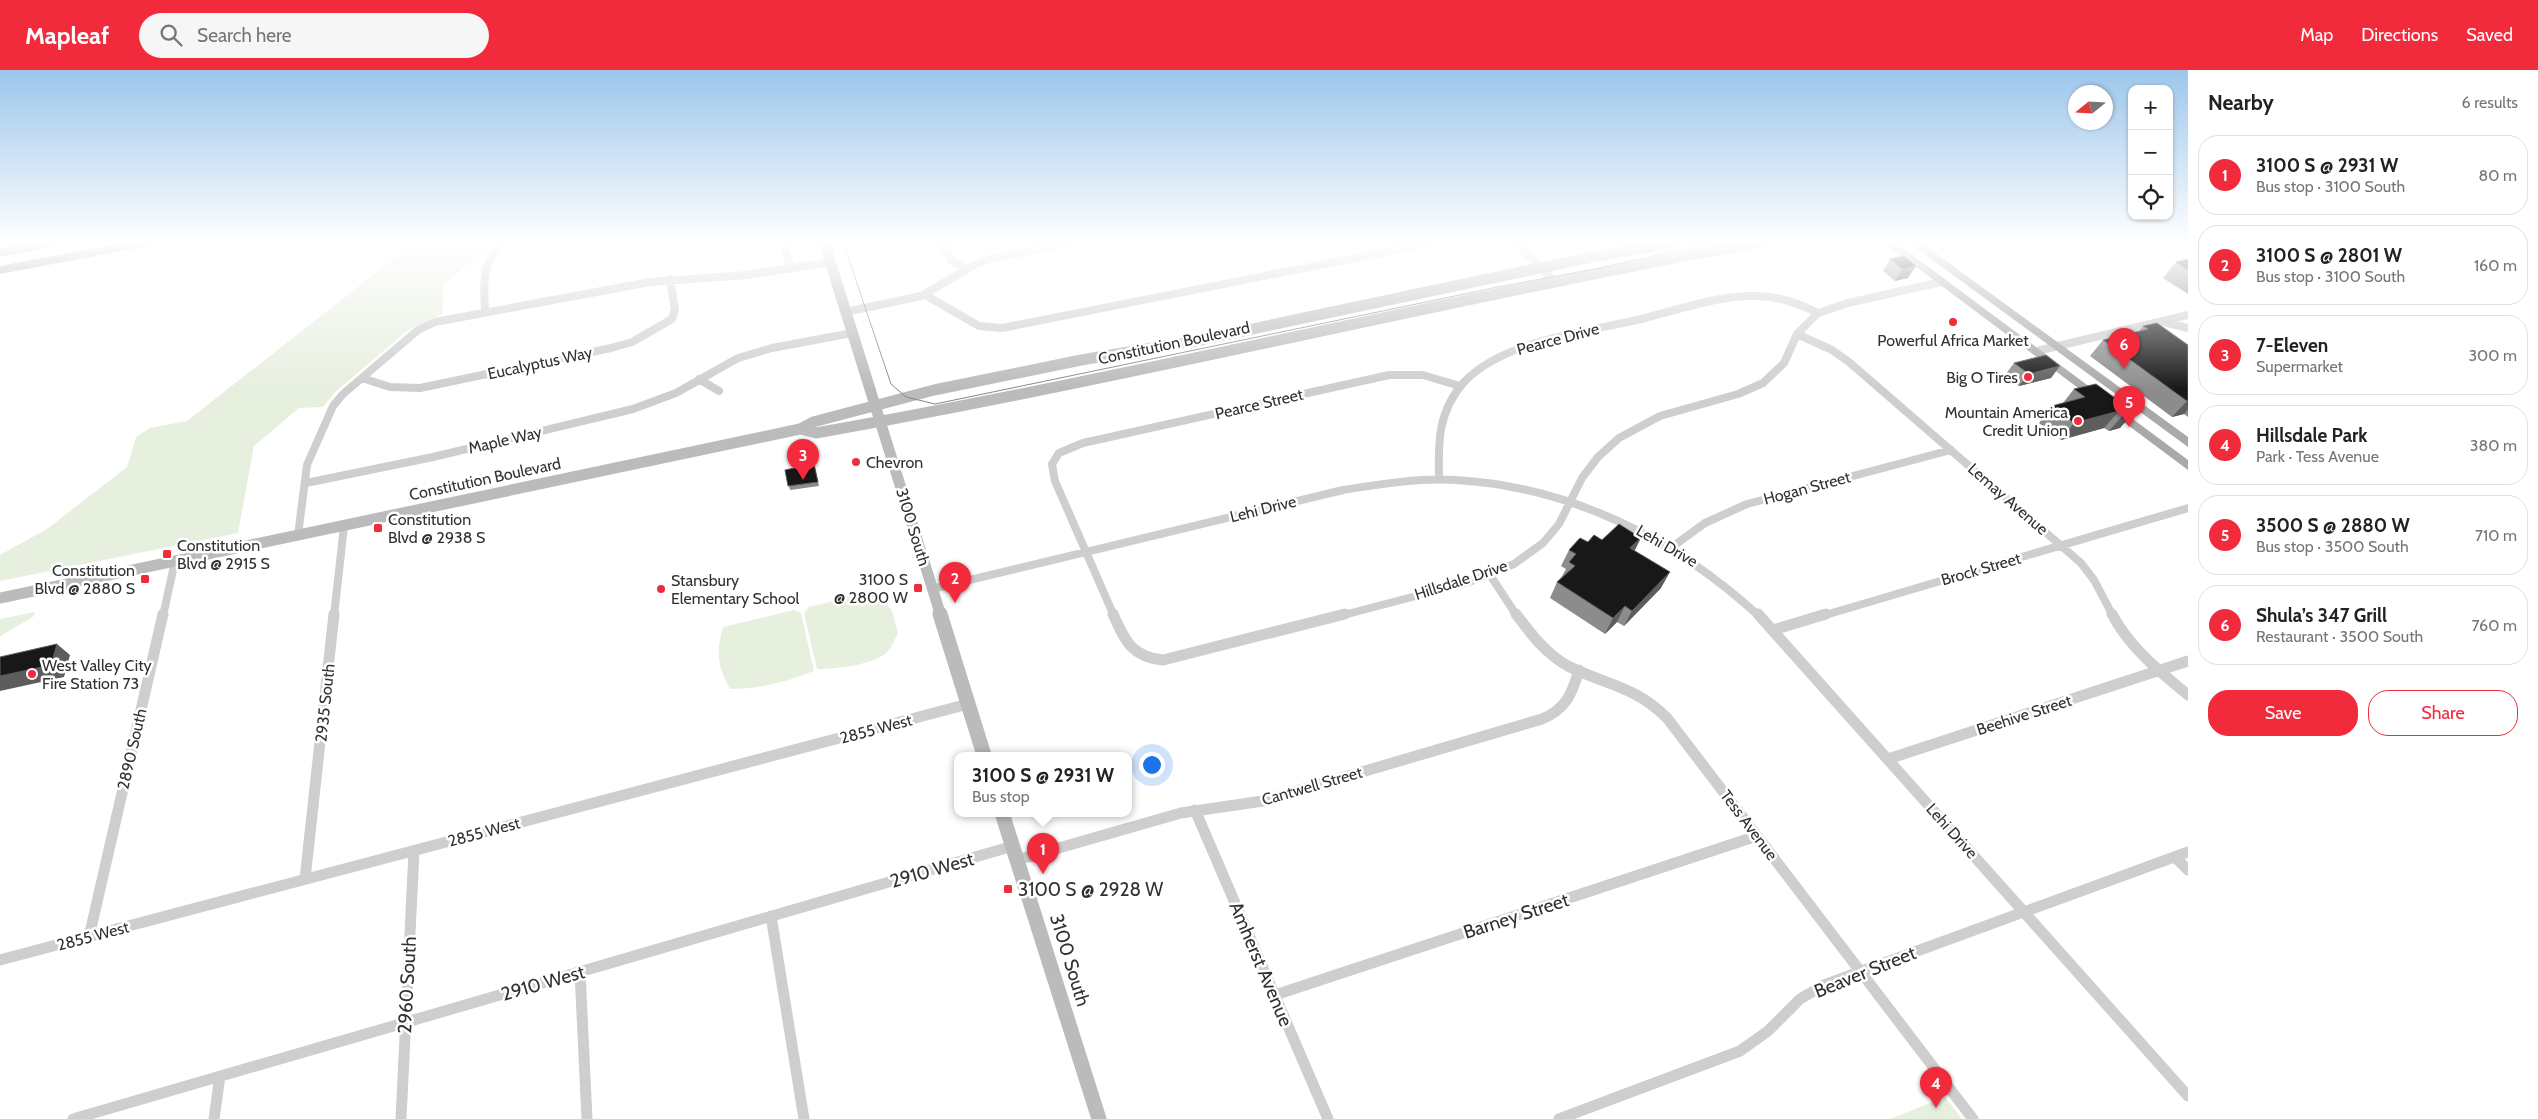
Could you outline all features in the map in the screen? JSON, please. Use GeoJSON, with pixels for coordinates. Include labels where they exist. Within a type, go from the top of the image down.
{"type":"FeatureCollection","features":[{"type":"Feature","properties":{"kind":"main road","name":"3100 South"},"geometry":{"type":"LineString","coordinates":[[839,291],[983,752]]}},
{"type":"Feature","properties":{"kind":"main road","name":"Constitution Boulevard"},"geometry":{"type":"LineString","coordinates":[[0,598],[800,430],[813,422],[934,390],[1080,360],[1200,340],[1432,291]]}},
{"type":"Feature","properties":{"kind":"main road","name":"Constitution Boulevard"},"geometry":{"type":"LineString","coordinates":[[800,430],[816,433],[929,413],[1390,314],[1513,291]]}},
{"type":"Feature","properties":{"kind":"main road"},"geometry":{"type":"LineString","coordinates":[[1953,291],[2037,351],[2188,466]]}},
{"type":"Feature","properties":{"kind":"main road"},"geometry":{"type":"LineString","coordinates":[[1981,291],[2188,443]]}},
{"type":"Feature","properties":{"kind":"main road","name":"3100 South"},"geometry":{"type":"LineString","coordinates":[[1003,817],[1099,1119]]}},
{"type":"Feature","properties":{"kind":"street"},"geometry":{"type":"LineString","coordinates":[[485,291],[485,311]]}},
{"type":"Feature","properties":{"kind":"street"},"geometry":{"type":"LineString","coordinates":[[298,535],[307,465],[329,411],[343,394],[422,327],[443,320],[485,311],[601,291]]}},
{"type":"Feature","properties":{"kind":"street","name":"Eucalyptus Way"},"geometry":{"type":"LineString","coordinates":[[362,378],[398,388],[420,388],[627,344],[659,328],[672,318],[675,309],[672,291]]}},
{"type":"Feature","properties":{"kind":"street"},"geometry":{"type":"LineString","coordinates":[[846,312],[925,295],[932,291]]}},
{"type":"Feature","properties":{"kind":"street"},"geometry":{"type":"LineString","coordinates":[[925,295],[974,324],[990,329],[1189,291]]}},
{"type":"Feature","properties":{"kind":"street","name":"Hillsdale Drive"},"geometry":{"type":"LineString","coordinates":[[1086,552],[1125,640],[1131,648],[1147,658],[1162,660],[1185,656],[1490,575],[1526,557],[1543,543],[1560,524],[1582,478],[1598,457],[1619,438],[1660,416],[1738,394],[1763,383],[1784,363],[1798,334],[1818,313],[1848,303],[1901,291]]}},
{"type":"Feature","properties":{"kind":"street","name":"Pearce Drive"},"geometry":{"type":"LineString","coordinates":[[1439,478],[1436,458],[1437,432],[1450,402],[1460,386],[1494,360],[1527,346],[1738,297],[1764,296],[1780,298],[1818,313]]}},
{"type":"Feature","properties":{"kind":"street"},"geometry":{"type":"LineString","coordinates":[[2037,351],[2188,315]]}},
{"type":"Feature","properties":{"kind":"street"},"geometry":{"type":"LineString","coordinates":[[2161,322],[2188,328]]}},
{"type":"Feature","properties":{"kind":"street","name":"Maple Way"},"geometry":{"type":"LineString","coordinates":[[306,483],[634,410],[666,398],[727,363],[754,353],[852,333]]}},
{"type":"Feature","properties":{"kind":"street","name":"Lemay Avenue"},"geometry":{"type":"LineString","coordinates":[[1798,334],[1841,356],[2061,546],[2097,582],[2126,637],[2188,696]]}},
{"type":"Feature","properties":{"kind":"street","name":"Pearce Street"},"geometry":{"type":"LineString","coordinates":[[1059,453],[1082,443],[1389,375],[1423,376],[1460,386]]}},
{"type":"Feature","properties":{"kind":"street"},"geometry":{"type":"LineString","coordinates":[[699,379],[719,391]]}},
{"type":"Feature","properties":{"kind":"street","name":"Hogan Street"},"geometry":{"type":"LineString","coordinates":[[1672,547],[1705,523],[1747,504],[1951,450]]}},
{"type":"Feature","properties":{"kind":"street"},"geometry":{"type":"LineString","coordinates":[[1059,453],[1052,464],[1053,476],[1086,552]]}},
{"type":"Feature","properties":{"kind":"street","name":"Lehi Drive"},"geometry":{"type":"LineString","coordinates":[[932,589],[1360,486],[1396,480],[1439,478],[1504,485],[1570,501],[1634,526],[1672,547],[1727,586],[1773,630],[2188,1096]]}},
{"type":"Feature","properties":{"kind":"street","name":"Brock Street"},"geometry":{"type":"LineString","coordinates":[[1773,630],[2188,508]]}},
{"type":"Feature","properties":{"kind":"street","name":"2935 South"},"geometry":{"type":"LineString","coordinates":[[305,880],[344,526]]}},
{"type":"Feature","properties":{"kind":"street","name":"2890 South"},"geometry":{"type":"LineString","coordinates":[[89,937],[175,561]]}},
{"type":"Feature","properties":{"kind":"street","name":"Tess Avenue"},"geometry":{"type":"LineString","coordinates":[[1490,575],[1543,647],[1566,664],[1628,688],[1659,710],[1973,1119]]}},
{"type":"Feature","properties":{"kind":"street","name":"Beehive Street"},"geometry":{"type":"LineString","coordinates":[[1888,759],[2188,661]]}},
{"type":"Feature","properties":{"kind":"street","name":"Cantwell Street"},"geometry":{"type":"LineString","coordinates":[[1015,853],[1195,810],[1250,804],[1275,798],[1547,717],[1561,710],[1567,704],[1579,670]]}},
{"type":"Feature","properties":{"kind":"street","name":"2855 West"},"geometry":{"type":"LineString","coordinates":[[0,960],[968,704]]}},
{"type":"Feature","properties":{"kind":"street","name":"Amherst Avenue"},"geometry":{"type":"LineString","coordinates":[[1195,810],[1328,1119]]}},
{"type":"Feature","properties":{"kind":"street","name":"Barney Street"},"geometry":{"type":"LineString","coordinates":[[1275,995],[1757,836]]}},
{"type":"Feature","properties":{"kind":"street","name":"2960 South"},"geometry":{"type":"LineString","coordinates":[[401,1119],[414,851]]}},
{"type":"Feature","properties":{"kind":"street","name":"Beaver Street"},"geometry":{"type":"LineString","coordinates":[[1559,1119],[1740,1050],[1768,1032],[1790,1007],[1812,992],[1860,972],[2188,852]]}},
{"type":"Feature","properties":{"kind":"street","name":"2910 West"},"geometry":{"type":"LineString","coordinates":[[73,1119],[771,916],[1015,853]]}},
{"type":"Feature","properties":{"kind":"street"},"geometry":{"type":"LineString","coordinates":[[2175,857],[2188,870]]}},
{"type":"Feature","properties":{"kind":"street"},"geometry":{"type":"LineString","coordinates":[[771,916],[804,1119]]}},
{"type":"Feature","properties":{"kind":"street"},"geometry":{"type":"LineString","coordinates":[[580,972],[587,1119]]}},
{"type":"Feature","properties":{"kind":"street"},"geometry":{"type":"LineString","coordinates":[[214,1119],[220,1076]]}},
{"type":"Feature","properties":{"kind":"green space"},"geometry":{"type":"Polygon","coordinates":[[[353,291],[444,291],[442,314],[407,331],[335,392],[323,407],[299,408],[254,446],[238,533],[0,581],[0,555],[47,529],[127,467],[136,437],[150,428],[187,421],[353,291]]]}},
{"type":"Feature","properties":{"kind":"green space"},"geometry":{"type":"Polygon","coordinates":[[[875,591],[892,611],[898,633],[892,646],[883,655],[866,663],[817,669],[804,613],[809,607],[875,591]]]}},
{"type":"Feature","properties":{"kind":"green space"},"geometry":{"type":"Polygon","coordinates":[[[794,610],[801,613],[814,671],[773,684],[752,688],[730,689],[722,673],[719,659],[719,645],[723,627],[794,610]]]}},
{"type":"Feature","properties":{"kind":"green space"},"geometry":{"type":"Polygon","coordinates":[[[35,612],[33,617],[0,636],[0,619],[35,612]]]}},
{"type":"Feature","properties":{"kind":"green space"},"geometry":{"type":"Polygon","coordinates":[[[1945,1097],[1962,1119],[1890,1119],[1945,1097]]]}},
{"type":"Feature","properties":{"kind":"building"},"geometry":{"type":"Polygon","coordinates":[[[2157,323],[2188,345],[2187,401],[2103,340],[2148,329],[2143,326],[2157,323]]]}},
{"type":"Feature","properties":{"kind":"building"},"geometry":{"type":"Polygon","coordinates":[[[2046,355],[2060,366],[2029,374],[2014,363],[2046,355]]]}},
{"type":"Feature","properties":{"kind":"building"},"geometry":{"type":"Polygon","coordinates":[[[2096,384],[2134,412],[2123,415],[2119,411],[2074,423],[2052,406],[2085,397],[2074,389],[2096,384]]]}},
{"type":"Feature","properties":{"kind":"building"},"geometry":{"type":"Polygon","coordinates":[[[814,464],[818,482],[788,486],[785,470],[814,464]]]}},
{"type":"Feature","properties":{"kind":"building"},"geometry":{"type":"Polygon","coordinates":[[[1619,524],[1641,538],[1630,548],[1670,572],[1632,611],[1625,606],[1613,618],[1557,582],[1575,566],[1569,562],[1576,554],[1569,550],[1580,538],[1588,542],[1594,535],[1602,540],[1619,524]]]}},
{"type":"Feature","properties":{"kind":"building"},"geometry":{"type":"Polygon","coordinates":[[[57,644],[51,665],[0,676],[0,657],[57,644]]]}},
{"type":"Feature","properties":{"kind":"tram line"},"geometry":{"type":"LineString","coordinates":[[860,291],[891,384],[906,397],[935,404],[1479,291]]}},
{"type":"Feature","properties":{"kind":"place","name":"Powerful Africa Market"},"geometry":{"type":"Point","coordinates":[1953,322]}},
{"type":"Feature","properties":{"kind":"place","name":"Shula’s 347 Grill"},"geometry":{"type":"Point","coordinates":[2124,369]}},
{"type":"Feature","properties":{"kind":"place","name":"Big O Tires"},"geometry":{"type":"Point","coordinates":[2028,377]}},
{"type":"Feature","properties":{"kind":"place","name":"Mountain America Credit Union"},"geometry":{"type":"Point","coordinates":[2078,421]}},
{"type":"Feature","properties":{"kind":"place","name":"3500 S @ 2880 W"},"geometry":{"type":"Point","coordinates":[2129,427]}},
{"type":"Feature","properties":{"kind":"place","name":"Chevron"},"geometry":{"type":"Point","coordinates":[856,462]}},
{"type":"Feature","properties":{"kind":"place","name":"7-Eleven"},"geometry":{"type":"Point","coordinates":[803,480]}},
{"type":"Feature","properties":{"kind":"place","name":"Constitution Blvd @ 2938 S"},"geometry":{"type":"Point","coordinates":[378,528]}},
{"type":"Feature","properties":{"kind":"place","name":"Constitution Blvd @ 2915 S"},"geometry":{"type":"Point","coordinates":[167,554]}},
{"type":"Feature","properties":{"kind":"place","name":"Constitution Blvd @ 2880 S"},"geometry":{"type":"Point","coordinates":[145,579]}},
{"type":"Feature","properties":{"kind":"place","name":"3100 S @ 2800 W"},"geometry":{"type":"Point","coordinates":[918,588]}},
{"type":"Feature","properties":{"kind":"place","name":"Stansbury Elementary School"},"geometry":{"type":"Point","coordinates":[661,589]}},
{"type":"Feature","properties":{"kind":"place","name":"3100 S @ 2801 W"},"geometry":{"type":"Point","coordinates":[955,603]}},
{"type":"Feature","properties":{"kind":"place","name":"West Valley City Fire Station 73"},"geometry":{"type":"Point","coordinates":[32,674]}},
{"type":"Feature","properties":{"kind":"place","name":"3100 S @ 2931 W"},"geometry":{"type":"Point","coordinates":[1043,874]}},
{"type":"Feature","properties":{"kind":"place","name":"3100 S @ 2928 W"},"geometry":{"type":"Point","coordinates":[1008,889]}},
{"type":"Feature","properties":{"kind":"place","name":"Hillsdale Park"},"geometry":{"type":"Point","coordinates":[1936,1108]}}]}
